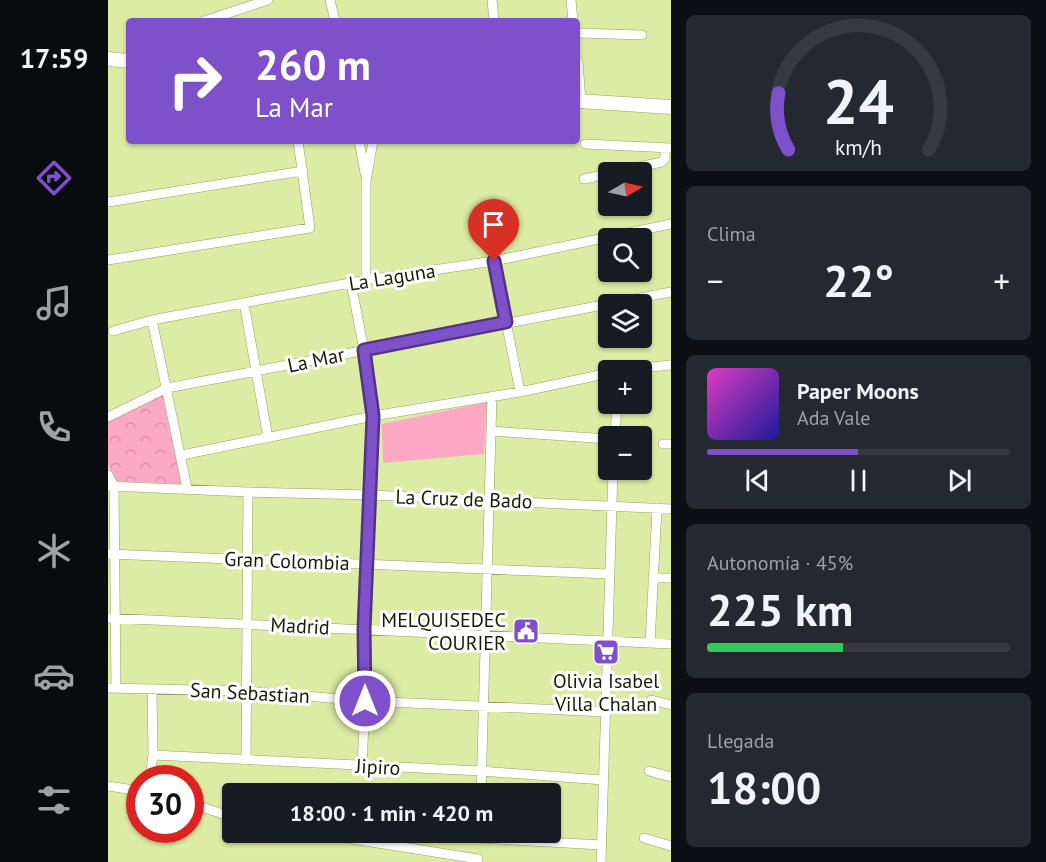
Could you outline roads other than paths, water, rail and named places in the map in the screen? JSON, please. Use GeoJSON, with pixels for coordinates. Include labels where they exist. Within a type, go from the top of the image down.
{"type":"FeatureCollection","features":[{"type":"Feature","properties":{"kind":"street"},"geometry":{"type":"LineString","coordinates":[[213,18],[268,0]]}},
{"type":"Feature","properties":{"kind":"street"},"geometry":{"type":"LineString","coordinates":[[330,0],[334,18]]}},
{"type":"Feature","properties":{"kind":"street"},"geometry":{"type":"LineString","coordinates":[[492,0],[494,18]]}},
{"type":"Feature","properties":{"kind":"street"},"geometry":{"type":"LineString","coordinates":[[571,0],[573,18]]}},
{"type":"Feature","properties":{"kind":"street"},"geometry":{"type":"LineString","coordinates":[[580,33],[642,35]]}},
{"type":"Feature","properties":{"kind":"street"},"geometry":{"type":"LineString","coordinates":[[108,59],[126,61]]}},
{"type":"Feature","properties":{"kind":"street"},"geometry":{"type":"LineString","coordinates":[[580,101],[671,107]]}},
{"type":"Feature","properties":{"kind":"street"},"geometry":{"type":"LineString","coordinates":[[108,260],[310,228],[298,144]]}},
{"type":"Feature","properties":{"kind":"street"},"geometry":{"type":"LineString","coordinates":[[360,144],[366,181],[366,280]]}},
{"type":"Feature","properties":{"kind":"street"},"geometry":{"type":"LineString","coordinates":[[366,181],[372,144]]}},
{"type":"Feature","properties":{"kind":"street"},"geometry":{"type":"LineString","coordinates":[[585,144],[668,148],[662,162],[652,164]]}},
{"type":"Feature","properties":{"kind":"street"},"geometry":{"type":"LineString","coordinates":[[108,202],[303,171]]}},
{"type":"Feature","properties":{"kind":"street"},"geometry":{"type":"LineString","coordinates":[[584,179],[598,176]]}},
{"type":"Feature","properties":{"kind":"street","name":"La Laguna"},"geometry":{"type":"LineString","coordinates":[[112,331],[152,320],[366,280],[494,261],[671,224]]}},
{"type":"Feature","properties":{"kind":"street"},"geometry":{"type":"LineString","coordinates":[[494,261],[520,392]]}},
{"type":"Feature","properties":{"kind":"street"},"geometry":{"type":"LineString","coordinates":[[351,283],[364,350],[373,416],[364,629],[365,701],[362,767]]}},
{"type":"Feature","properties":{"kind":"street","name":"La Mar"},"geometry":{"type":"LineString","coordinates":[[108,417],[167,388],[671,292]]}},
{"type":"Feature","properties":{"kind":"street"},"geometry":{"type":"LineString","coordinates":[[244,303],[268,438]]}},
{"type":"Feature","properties":{"kind":"street"},"geometry":{"type":"LineString","coordinates":[[152,320],[182,455],[187,488]]}},
{"type":"Feature","properties":{"kind":"street"},"geometry":{"type":"LineString","coordinates":[[652,367],[671,365]]}},
{"type":"Feature","properties":{"kind":"street"},"geometry":{"type":"LineString","coordinates":[[182,455],[373,416],[520,392],[598,375]]}},
{"type":"Feature","properties":{"kind":"street"},"geometry":{"type":"LineString","coordinates":[[481,783],[489,569],[492,396]]}},
{"type":"Feature","properties":{"kind":"street"},"geometry":{"type":"LineString","coordinates":[[491,431],[598,438]]}},
{"type":"Feature","properties":{"kind":"street"},"geometry":{"type":"LineString","coordinates":[[108,475],[111,486],[112,688]]}},
{"type":"Feature","properties":{"kind":"street"},"geometry":{"type":"LineString","coordinates":[[601,862],[613,480]]}},
{"type":"Feature","properties":{"kind":"street","name":"La Cruz de Bado"},"geometry":{"type":"LineString","coordinates":[[111,486],[671,509]]}},
{"type":"Feature","properties":{"kind":"street"},"geometry":{"type":"LineString","coordinates":[[246,760],[248,492]]}},
{"type":"Feature","properties":{"kind":"street"},"geometry":{"type":"LineString","coordinates":[[650,643],[657,508]]}},
{"type":"Feature","properties":{"kind":"street","name":"Gran Colombia"},"geometry":{"type":"LineString","coordinates":[[111,554],[609,574]]}},
{"type":"Feature","properties":{"kind":"street"},"geometry":{"type":"LineString","coordinates":[[653,578],[671,578]]}},
{"type":"Feature","properties":{"kind":"street","name":"Madrid"},"geometry":{"type":"LineString","coordinates":[[111,618],[671,644]]}},
{"type":"Feature","properties":{"kind":"street","name":"San Sebastian"},"geometry":{"type":"LineString","coordinates":[[112,688],[245,691],[365,701],[607,712]]}},
{"type":"Feature","properties":{"kind":"street"},"geometry":{"type":"LineString","coordinates":[[152,690],[152,765]]}},
{"type":"Feature","properties":{"kind":"street"},"geometry":{"type":"LineString","coordinates":[[651,700],[671,705]]}},
{"type":"Feature","properties":{"kind":"street","name":"Jipiro"},"geometry":{"type":"LineString","coordinates":[[153,755],[362,767],[481,771],[603,780]]}},
{"type":"Feature","properties":{"kind":"street"},"geometry":{"type":"LineString","coordinates":[[649,771],[671,777]]}},
{"type":"Feature","properties":{"kind":"street"},"geometry":{"type":"LineString","coordinates":[[108,786],[126,789]]}},
{"type":"Feature","properties":{"kind":"street"},"geometry":{"type":"LineString","coordinates":[[204,808],[222,814]]}},
{"type":"Feature","properties":{"kind":"street"},"geometry":{"type":"LineString","coordinates":[[644,838],[671,846]]}},
{"type":"Feature","properties":{"kind":"street"},"geometry":{"type":"LineString","coordinates":[[561,842],[601,845]]}},
{"type":"Feature","properties":{"kind":"street"},"geometry":{"type":"LineString","coordinates":[[366,843],[478,860],[479,843]]}},
{"type":"Feature","properties":{"kind":"place","name":"MELQUISEDEC COURIER"},"geometry":{"type":"Point","coordinates":[526,631]}},
{"type":"Feature","properties":{"kind":"place","name":"Olivia Isabel Villa Chalan"},"geometry":{"type":"Point","coordinates":[606,652]}}]}
